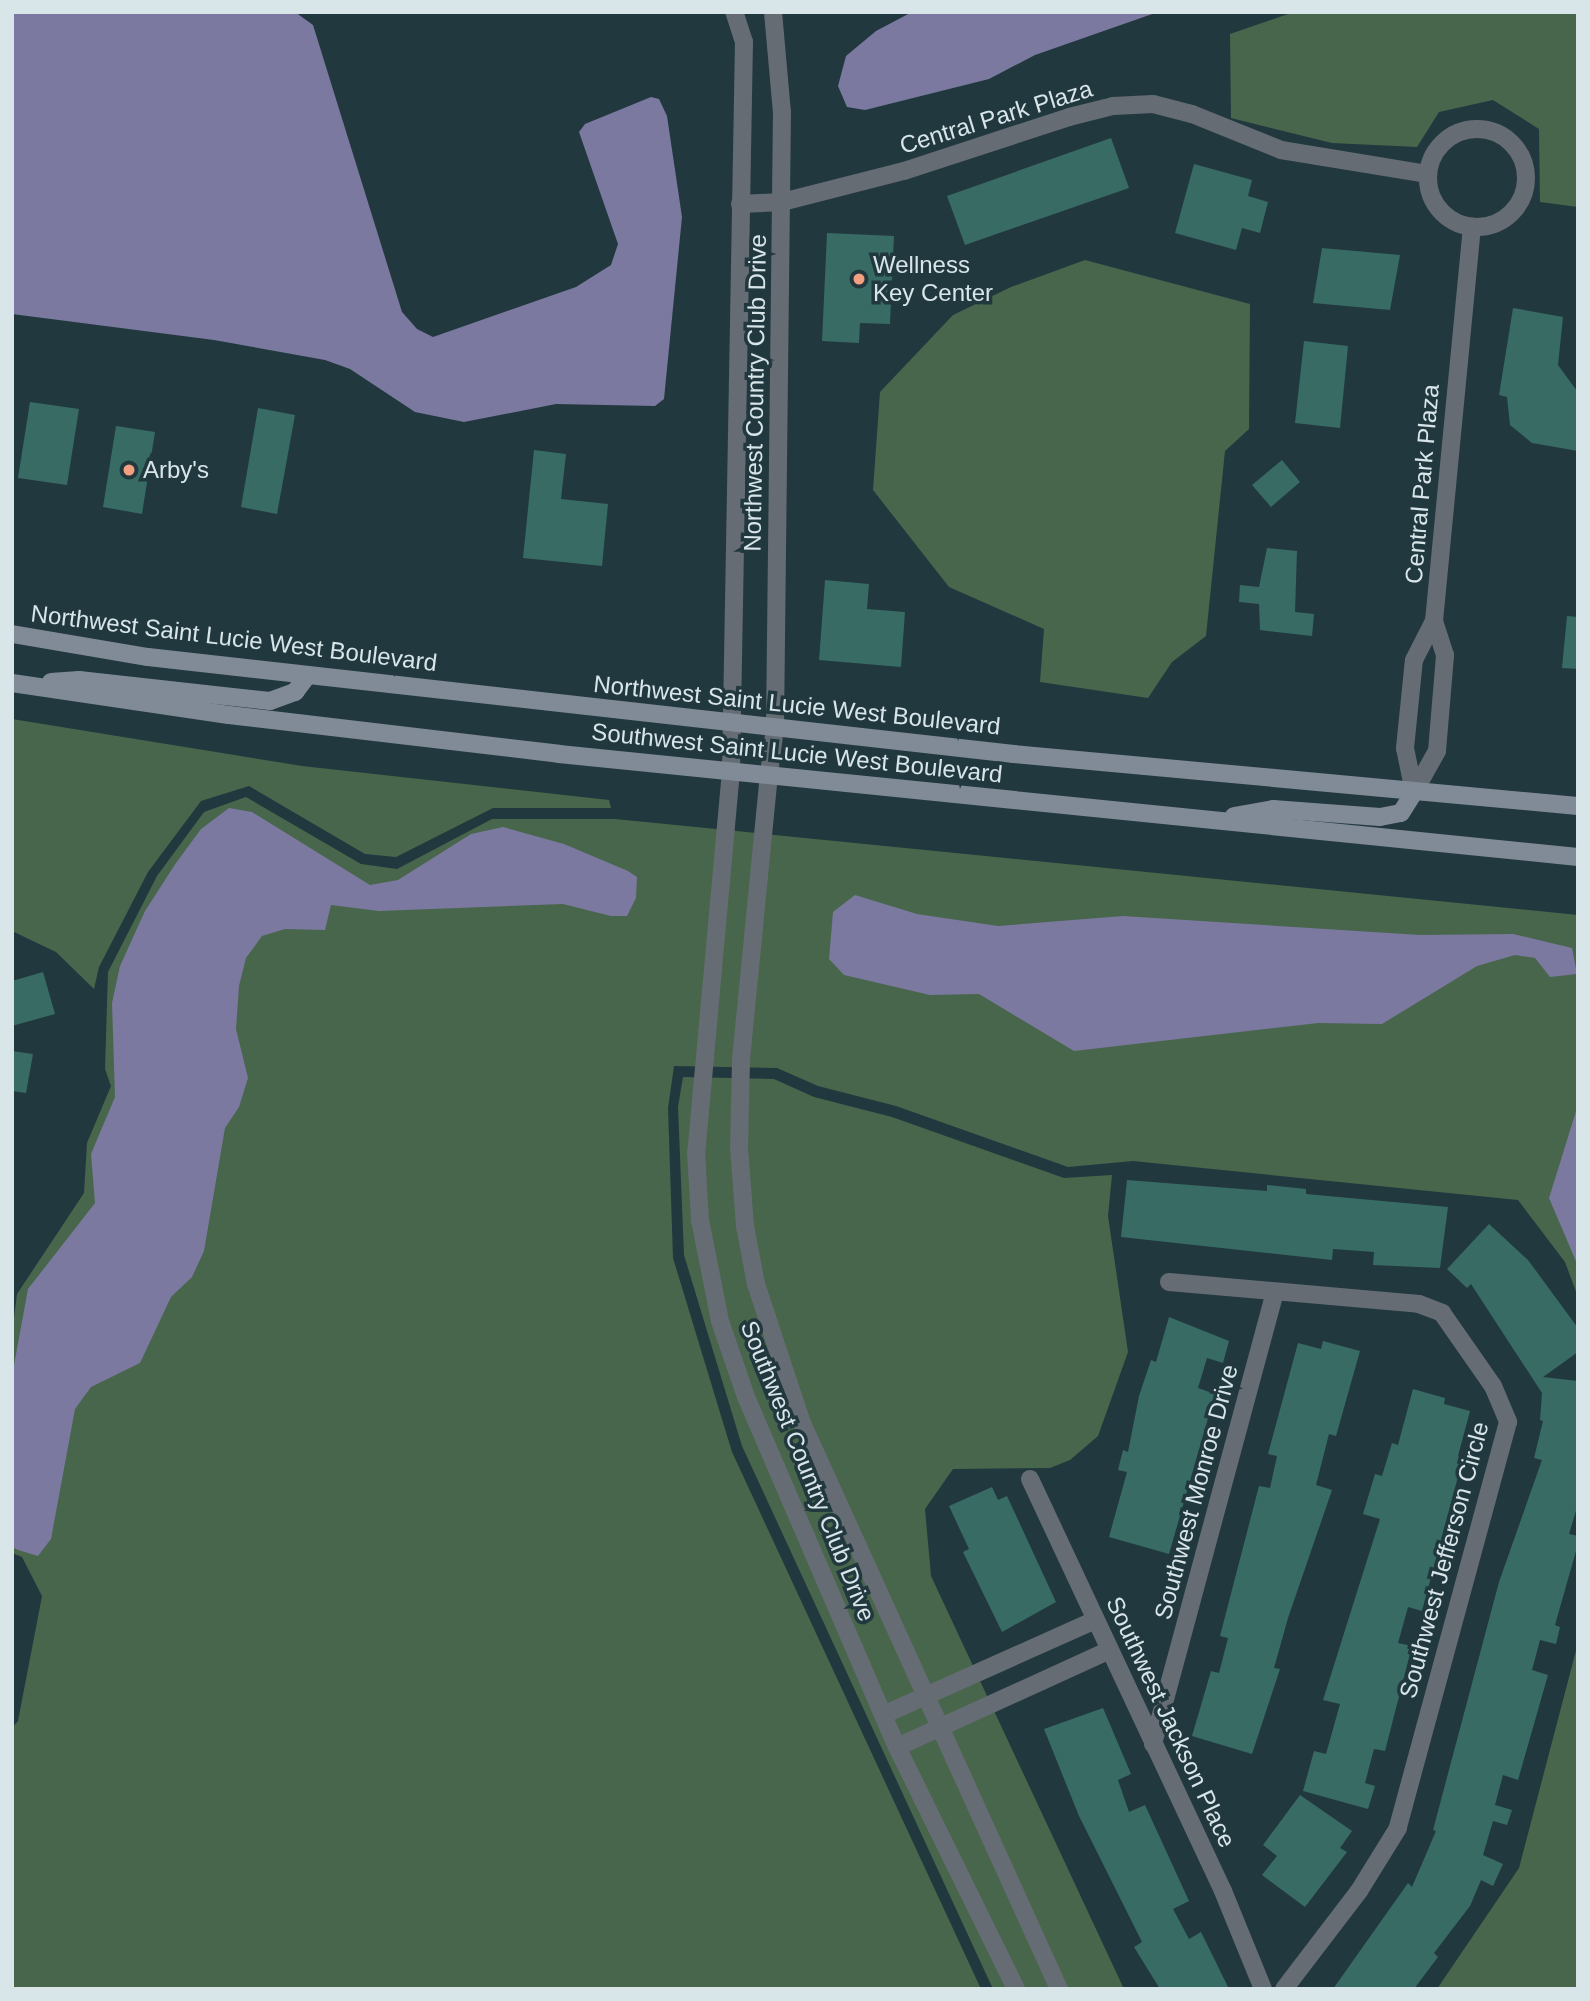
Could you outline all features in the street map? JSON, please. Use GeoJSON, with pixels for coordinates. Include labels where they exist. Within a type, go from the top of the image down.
{"type":"FeatureCollection","features":[{"type":"Feature","properties":{"kind":"main road","name":"Northwest Saint Lucie West Boulevard"},"geometry":{"type":"LineString","coordinates":[[12,634],[308,676],[775,727],[1414,792],[1578,806]]}},
{"type":"Feature","properties":{"kind":"main road"},"geometry":{"type":"LineString","coordinates":[[15,684],[79,680],[270,701],[295,692],[308,676]]}},
{"type":"Feature","properties":{"kind":"main road","name":"Southwest Saint Lucie West Boulevard"},"geometry":{"type":"LineString","coordinates":[[15,684],[243,716],[731,771],[1578,857]]}},
{"type":"Feature","properties":{"kind":"main road"},"geometry":{"type":"LineString","coordinates":[[1213,820],[1273,809],[1380,817],[1401,813],[1414,792]]}},
{"type":"Feature","properties":{"kind":"street","name":"Northwest Country Club Drive"},"geometry":{"type":"LineString","coordinates":[[731,771],[735,722],[744,43],[734,12]]}},
{"type":"Feature","properties":{"kind":"street","name":"Northwest Country Club Drive"},"geometry":{"type":"LineString","coordinates":[[769,774],[775,727],[782,202],[782,113],[773,12]]}},
{"type":"Feature","properties":{"kind":"street","name":"Central Park Plaza"},"geometry":{"type":"LineString","coordinates":[[740,204],[782,202],[904,172],[1069,117],[1113,106],[1153,104],[1192,114],[1281,150],[1428,174]]}},
{"type":"Feature","properties":{"kind":"street"},"geometry":{"type":"LineString","coordinates":[[1486,130],[1515,146],[1526,177],[1520,201],[1504,219],[1472,227],[1445,215],[1435,204],[1428,174],[1432,158],[1454,134],[1486,130]]}},
{"type":"Feature","properties":{"kind":"street","name":"Central Park Plaza"},"geometry":{"type":"LineString","coordinates":[[1414,792],[1405,748],[1414,660],[1434,621],[1472,227]]}},
{"type":"Feature","properties":{"kind":"street","name":"Central Park Plaza"},"geometry":{"type":"LineString","coordinates":[[1414,792],[1437,751],[1445,655],[1434,621]]}},
{"type":"Feature","properties":{"kind":"street","name":"Southwest Country Club Drive"},"geometry":{"type":"LineString","coordinates":[[731,771],[701,1064],[695,1152],[700,1220],[720,1321],[746,1396],[897,1747],[1016,1989]]}},
{"type":"Feature","properties":{"kind":"street","name":"Southwest Country Club Drive"},"geometry":{"type":"LineString","coordinates":[[769,774],[741,1061],[739,1148],[745,1226],[756,1284],[802,1423],[1059,1989]]}},
{"type":"Feature","properties":{"kind":"street","name":"Southwest Jefferson Circle"},"geometry":{"type":"LineString","coordinates":[[1169,1282],[1419,1304],[1442,1313],[1493,1386],[1508,1422],[1398,1828],[1359,1891],[1284,1989]]}},
{"type":"Feature","properties":{"kind":"street","name":"Southwest Monroe Drive"},"geometry":{"type":"LineString","coordinates":[[1153,1744],[1275,1292]]}},
{"type":"Feature","properties":{"kind":"street","name":"Southwest Jackson Place"},"geometry":{"type":"LineString","coordinates":[[1030,1479],[1108,1651],[1223,1891],[1263,1989]]}},
{"type":"Feature","properties":{"kind":"street"},"geometry":{"type":"LineString","coordinates":[[883,1715],[1095,1620]]}},
{"type":"Feature","properties":{"kind":"street"},"geometry":{"type":"LineString","coordinates":[[897,1747],[1108,1651]]}},
{"type":"Feature","properties":{"kind":"green space"},"geometry":{"type":"Polygon","coordinates":[[[1294,12],[1578,12],[1578,207],[1540,202],[1539,129],[1493,100],[1439,112],[1417,147],[1332,143],[1231,118],[1230,34],[1294,12]]]}},
{"type":"Feature","properties":{"kind":"green space"},"geometry":{"type":"Polygon","coordinates":[[[1085,260],[1250,304],[1249,429],[1225,451],[1206,636],[1172,662],[1148,698],[1040,682],[1044,629],[949,587],[873,490],[880,392],[953,315],[1011,287],[1085,260]]]}},
{"type":"Feature","properties":{"kind":"green space"},"geometry":{"type":"Polygon","coordinates":[[[12,719],[302,766],[609,800],[611,808],[493,808],[396,857],[365,854],[249,786],[201,801],[148,872],[99,967],[94,989],[56,952],[12,931],[12,719]]]}},
{"type":"Feature","properties":{"kind":"green space"},"geometry":{"type":"Polygon","coordinates":[[[246,797],[361,864],[397,869],[492,819],[615,819],[1578,915],[1578,1297],[1565,1262],[1518,1200],[1133,1161],[1068,1167],[896,1106],[818,1086],[777,1068],[674,1066],[668,1108],[673,1258],[732,1452],[981,1989],[12,1989],[12,1728],[18,1721],[42,1596],[22,1557],[12,1553],[12,1333],[17,1294],[84,1193],[87,1143],[111,1086],[105,1069],[108,972],[157,876],[204,812],[246,797]]]}},
{"type":"Feature","properties":{"kind":"green space"},"geometry":{"type":"Polygon","coordinates":[[[683,1077],[774,1079],[814,1097],[892,1117],[1064,1178],[1112,1175],[1108,1216],[1128,1352],[1098,1436],[1070,1460],[1050,1468],[953,1469],[925,1509],[931,1576],[1124,1989],[993,1989],[742,1446],[684,1255],[678,1107],[683,1077]]]}},
{"type":"Feature","properties":{"kind":"green space"},"geometry":{"type":"Polygon","coordinates":[[[1578,1643],[1578,1989],[1437,1989],[1519,1868],[1578,1643]]]}},
{"type":"Feature","properties":{"kind":"water"},"geometry":{"type":"Polygon","coordinates":[[[12,12],[295,12],[313,25],[402,312],[417,329],[433,337],[576,287],[611,265],[618,244],[579,132],[585,124],[651,97],[659,99],[667,116],[682,217],[664,399],[655,406],[556,404],[464,422],[415,412],[350,369],[325,360],[214,340],[12,314],[12,12]]]}},
{"type":"Feature","properties":{"kind":"water"},"geometry":{"type":"Polygon","coordinates":[[[912,12],[1158,12],[1035,55],[989,79],[865,110],[847,107],[838,86],[846,56],[876,31],[912,12]]]}},
{"type":"Feature","properties":{"kind":"water"},"geometry":{"type":"Polygon","coordinates":[[[229,808],[252,812],[370,885],[398,880],[471,834],[503,827],[564,844],[628,871],[637,877],[636,898],[627,916],[611,916],[563,904],[379,911],[331,905],[325,930],[285,929],[262,936],[246,958],[239,986],[236,1029],[248,1078],[239,1107],[225,1128],[204,1251],[192,1277],[171,1297],[140,1363],[91,1387],[75,1409],[51,1539],[38,1556],[12,1547],[12,1376],[28,1289],[95,1203],[91,1154],[115,1097],[112,1003],[120,966],[145,911],[176,863],[201,829],[229,808]]]}},
{"type":"Feature","properties":{"kind":"water"},"geometry":{"type":"Polygon","coordinates":[[[855,895],[917,914],[998,926],[1123,916],[1420,935],[1513,934],[1572,948],[1577,974],[1550,977],[1535,958],[1515,955],[1477,966],[1382,1024],[1318,1023],[1074,1051],[979,994],[930,995],[844,975],[829,959],[833,912],[855,895]]]}},
{"type":"Feature","properties":{"kind":"water"},"geometry":{"type":"Polygon","coordinates":[[[1578,1105],[1578,1266],[1549,1198],[1578,1105]]]}},
{"type":"Feature","properties":{"kind":"building"},"geometry":{"type":"Polygon","coordinates":[[[1111,138],[1129,188],[965,245],[947,196],[1111,138]]]}},
{"type":"Feature","properties":{"kind":"building"},"geometry":{"type":"Polygon","coordinates":[[[1194,164],[1252,180],[1248,196],[1268,202],[1260,233],[1242,228],[1236,250],[1175,233],[1194,164]]]}},
{"type":"Feature","properties":{"kind":"building","name":"Wellness Key Center"},"geometry":{"type":"Polygon","coordinates":[[[827,233],[894,236],[890,324],[860,323],[859,343],[822,341],[827,233]]]}},
{"type":"Feature","properties":{"kind":"building"},"geometry":{"type":"Polygon","coordinates":[[[1322,248],[1400,255],[1390,310],[1313,303],[1322,248]]]}},
{"type":"Feature","properties":{"kind":"building"},"geometry":{"type":"Polygon","coordinates":[[[1513,308],[1563,317],[1558,365],[1577,391],[1578,451],[1532,443],[1510,425],[1507,397],[1499,395],[1513,308]]]}},
{"type":"Feature","properties":{"kind":"building"},"geometry":{"type":"Polygon","coordinates":[[[1304,341],[1348,346],[1340,428],[1295,423],[1304,341]]]}},
{"type":"Feature","properties":{"kind":"building"},"geometry":{"type":"Polygon","coordinates":[[[30,402],[79,409],[67,485],[18,478],[30,402]]]}},
{"type":"Feature","properties":{"kind":"building"},"geometry":{"type":"Polygon","coordinates":[[[258,408],[295,415],[277,514],[241,507],[258,408]]]}},
{"type":"Feature","properties":{"kind":"building","name":"Arby's"},"geometry":{"type":"Polygon","coordinates":[[[116,426],[155,432],[142,514],[103,507],[116,426]]]}},
{"type":"Feature","properties":{"kind":"building"},"geometry":{"type":"Polygon","coordinates":[[[534,450],[566,454],[561,499],[608,504],[602,566],[523,558],[534,450]]]}},
{"type":"Feature","properties":{"kind":"building"},"geometry":{"type":"Polygon","coordinates":[[[1282,460],[1300,482],[1271,507],[1252,485],[1282,460]]]}},
{"type":"Feature","properties":{"kind":"building"},"geometry":{"type":"Polygon","coordinates":[[[1267,548],[1297,551],[1295,612],[1314,614],[1312,636],[1260,630],[1259,604],[1239,602],[1240,585],[1259,587],[1267,548]]]}},
{"type":"Feature","properties":{"kind":"building"},"geometry":{"type":"Polygon","coordinates":[[[825,580],[869,584],[867,609],[905,612],[901,667],[819,660],[825,580]]]}},
{"type":"Feature","properties":{"kind":"building"},"geometry":{"type":"Polygon","coordinates":[[[1567,616],[1578,617],[1578,669],[1562,668],[1567,616]]]}},
{"type":"Feature","properties":{"kind":"building"},"geometry":{"type":"Polygon","coordinates":[[[43,972],[55,1014],[12,1026],[12,981],[43,972]]]}},
{"type":"Feature","properties":{"kind":"building"},"geometry":{"type":"Polygon","coordinates":[[[12,1051],[33,1054],[26,1093],[12,1091],[12,1051]]]}},
{"type":"Feature","properties":{"kind":"building"},"geometry":{"type":"Polygon","coordinates":[[[1127,1180],[1267,1191],[1267,1185],[1306,1189],[1306,1194],[1448,1207],[1440,1268],[1373,1265],[1374,1252],[1333,1249],[1332,1260],[1121,1237],[1127,1180]]]}},
{"type":"Feature","properties":{"kind":"building"},"geometry":{"type":"Polygon","coordinates":[[[1489,1224],[1528,1260],[1578,1328],[1578,1352],[1543,1377],[1578,1381],[1578,1504],[1569,1534],[1578,1536],[1578,1544],[1555,1625],[1560,1627],[1556,1644],[1540,1640],[1532,1670],[1548,1675],[1518,1780],[1503,1775],[1495,1805],[1512,1810],[1507,1825],[1493,1821],[1483,1855],[1503,1864],[1493,1886],[1481,1880],[1470,1906],[1434,1953],[1438,1957],[1414,1989],[1333,1989],[1408,1883],[1412,1887],[1436,1831],[1433,1830],[1499,1582],[1542,1460],[1534,1458],[1543,1421],[1540,1420],[1542,1393],[1471,1284],[1467,1288],[1447,1269],[1489,1224]]]}},
{"type":"Feature","properties":{"kind":"building"},"geometry":{"type":"Polygon","coordinates":[[[1169,1317],[1229,1341],[1223,1363],[1207,1358],[1198,1388],[1215,1394],[1169,1554],[1109,1537],[1127,1472],[1118,1470],[1123,1450],[1128,1452],[1139,1396],[1151,1360],[1156,1362],[1169,1317]]]}},
{"type":"Feature","properties":{"kind":"building"},"geometry":{"type":"Polygon","coordinates":[[[1323,1341],[1360,1351],[1336,1436],[1329,1434],[1316,1485],[1332,1490],[1288,1618],[1274,1668],[1280,1669],[1252,1754],[1192,1736],[1211,1671],[1219,1673],[1228,1638],[1220,1636],[1259,1486],[1270,1488],[1277,1456],[1268,1454],[1298,1343],[1321,1349],[1323,1341]]]}},
{"type":"Feature","properties":{"kind":"building"},"geometry":{"type":"Polygon","coordinates":[[[1413,1389],[1445,1398],[1444,1404],[1470,1411],[1458,1456],[1463,1458],[1422,1611],[1408,1607],[1398,1643],[1412,1646],[1385,1751],[1374,1749],[1365,1783],[1375,1786],[1368,1809],[1303,1791],[1314,1751],[1326,1754],[1340,1704],[1323,1700],[1380,1519],[1363,1514],[1375,1474],[1382,1476],[1392,1443],[1398,1445],[1413,1389]]]}},
{"type":"Feature","properties":{"kind":"building"},"geometry":{"type":"Polygon","coordinates":[[[992,1487],[998,1500],[1007,1496],[1056,1602],[1002,1632],[963,1552],[969,1549],[949,1506],[992,1487]]]}},
{"type":"Feature","properties":{"kind":"building"},"geometry":{"type":"Polygon","coordinates":[[[1103,1708],[1131,1774],[1118,1780],[1129,1812],[1145,1805],[1189,1901],[1173,1909],[1189,1939],[1201,1932],[1229,1989],[1160,1989],[1134,1947],[1142,1942],[1079,1816],[1044,1729],[1103,1708]]]}},
{"type":"Feature","properties":{"kind":"building"},"geometry":{"type":"Polygon","coordinates":[[[1300,1795],[1352,1831],[1340,1848],[1347,1852],[1305,1907],[1262,1875],[1277,1856],[1263,1845],[1300,1795]]]}},
{"type":"Feature","properties":{"kind":"place","name":"Wellness Key Center"},"geometry":{"type":"Point","coordinates":[859,279]}},
{"type":"Feature","properties":{"kind":"place","name":"Arby's"},"geometry":{"type":"Point","coordinates":[129,470]}}]}
